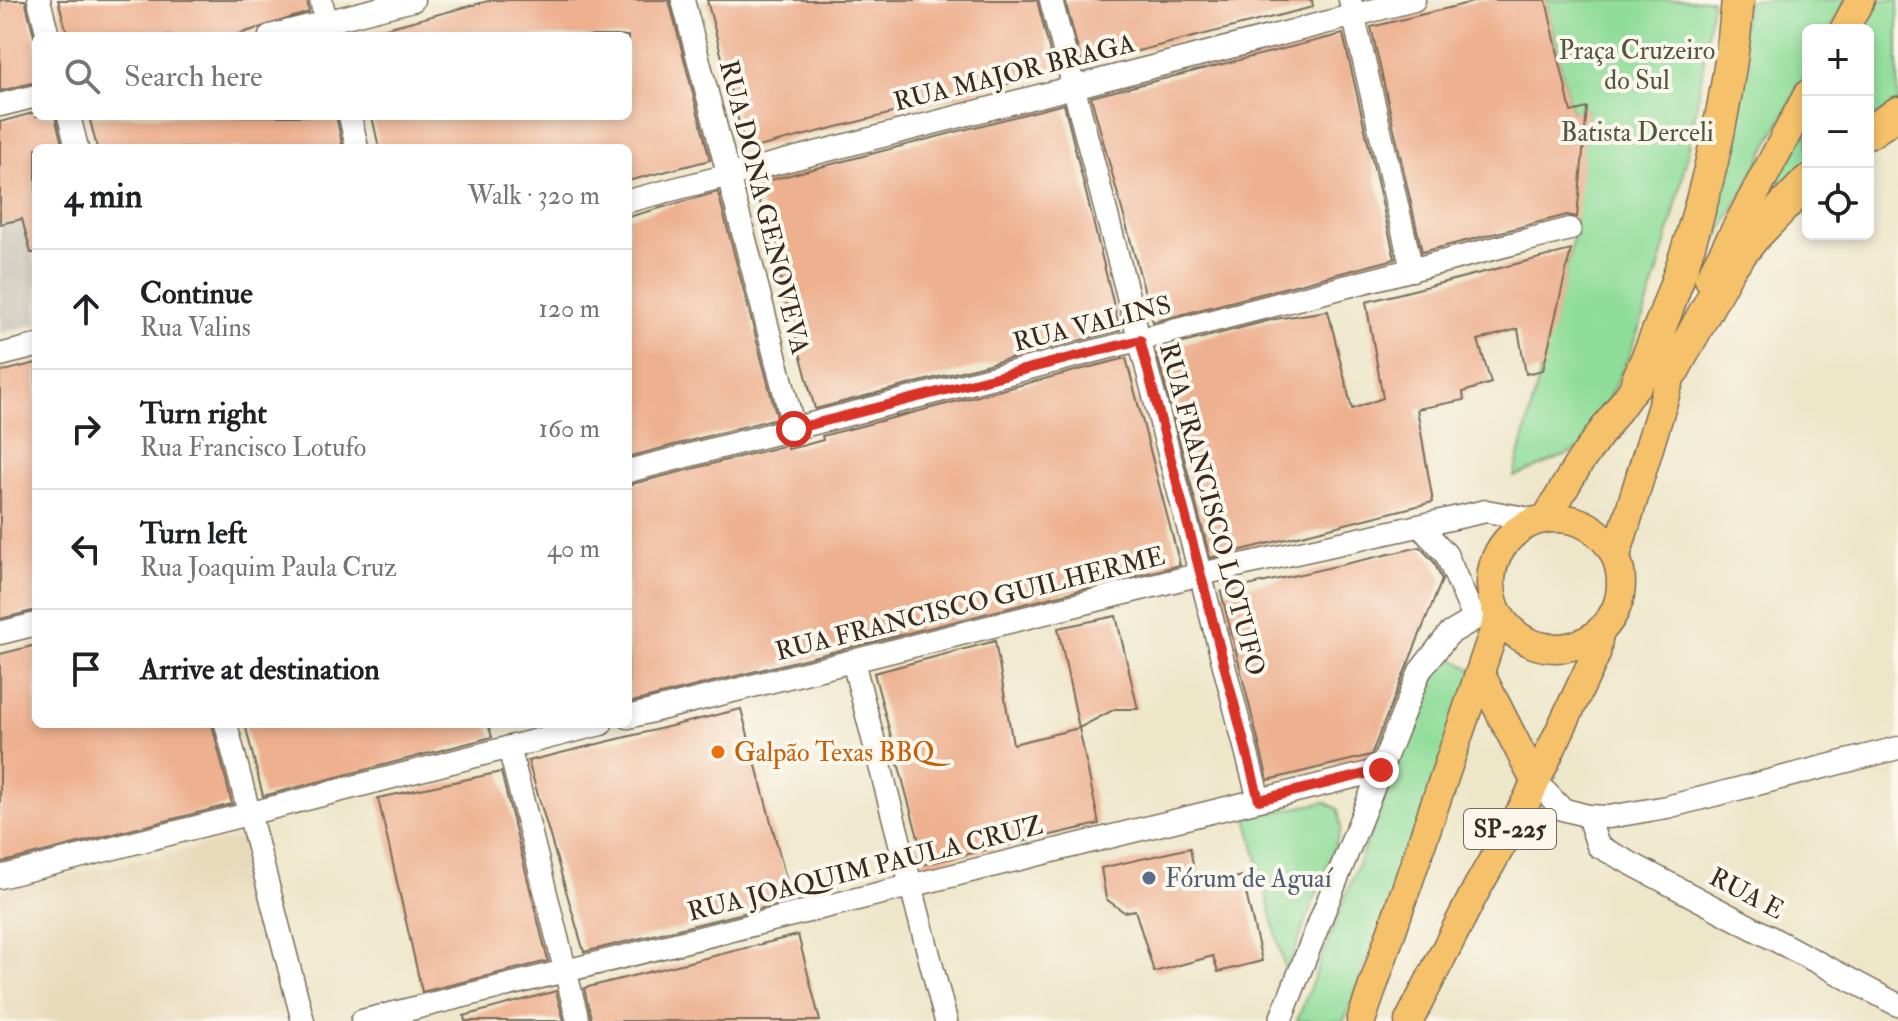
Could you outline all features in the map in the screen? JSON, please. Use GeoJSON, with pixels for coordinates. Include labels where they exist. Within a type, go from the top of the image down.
{"type":"FeatureCollection","features":[{"type":"Feature","properties":{"kind":"highway"},"geometry":{"type":"LineString","coordinates":[[1637,382],[1670,309],[1696,226],[1720,123],[1738,0]]}},
{"type":"Feature","properties":{"kind":"highway"},"geometry":{"type":"LineString","coordinates":[[1874,129],[1898,113]]}},
{"type":"Feature","properties":{"kind":"highway"},"geometry":{"type":"LineString","coordinates":[[1674,369],[1729,268],[1802,188]]}},
{"type":"Feature","properties":{"kind":"main road"},"geometry":{"type":"LineString","coordinates":[[1847,24],[1860,0]]}},
{"type":"Feature","properties":{"kind":"main road"},"geometry":{"type":"LineString","coordinates":[[1542,519],[1637,382],[1688,317],[1807,96]]}},
{"type":"Feature","properties":{"kind":"main road"},"geometry":{"type":"LineString","coordinates":[[1616,556],[1688,317]]}},
{"type":"Feature","properties":{"kind":"main road"},"geometry":{"type":"LineString","coordinates":[[1568,518],[1588,525],[1604,538],[1616,556],[1622,584],[1620,600],[1614,614],[1599,633],[1581,644],[1560,649],[1539,646],[1519,637],[1489,613],[1494,561],[1503,543],[1518,529],[1542,519],[1568,518]]}},
{"type":"Feature","properties":{"kind":"main road","name":"SP-225"},"geometry":{"type":"LineString","coordinates":[[1361,1021],[1480,673],[1489,613]]}},
{"type":"Feature","properties":{"kind":"main road","name":"SP-225"},"geometry":{"type":"LineString","coordinates":[[1409,1021],[1535,781],[1596,654],[1599,633]]}},
{"type":"Feature","properties":{"kind":"main road"},"geometry":{"type":"LineString","coordinates":[[1480,673],[1535,781]]}},
{"type":"Feature","properties":{"kind":"street"},"geometry":{"type":"LineString","coordinates":[[39,0],[47,32]]}},
{"type":"Feature","properties":{"kind":"street"},"geometry":{"type":"LineString","coordinates":[[283,32],[325,19],[413,0]]}},
{"type":"Feature","properties":{"kind":"street","name":"RUA DONA GENOVEVA"},"geometry":{"type":"LineString","coordinates":[[683,0],[794,429]]}},
{"type":"Feature","properties":{"kind":"street","name":"RUA FRANCISCO LOTUFO"},"geometry":{"type":"LineString","coordinates":[[1051,0],[1259,800]]}},
{"type":"Feature","properties":{"kind":"street","name":"RUA MAJOR BRAGA"},"geometry":{"type":"LineString","coordinates":[[632,200],[1352,8],[1414,0]]}},
{"type":"Feature","properties":{"kind":"street"},"geometry":{"type":"LineString","coordinates":[[1352,8],[1412,270]]}},
{"type":"Feature","properties":{"kind":"street"},"geometry":{"type":"LineString","coordinates":[[0,105],[32,97]]}},
{"type":"Feature","properties":{"kind":"street"},"geometry":{"type":"LineString","coordinates":[[70,120],[76,144]]}},
{"type":"Feature","properties":{"kind":"street"},"geometry":{"type":"LineString","coordinates":[[351,120],[356,144]]}},
{"type":"Feature","properties":{"kind":"street","name":"RUA VALINS"},"geometry":{"type":"LineString","coordinates":[[632,470],[1570,229]]}},
{"type":"Feature","properties":{"kind":"street"},"geometry":{"type":"LineString","coordinates":[[0,355],[32,347]]}},
{"type":"Feature","properties":{"kind":"street","name":"RUA FRANCISCO GUILHERME"},"geometry":{"type":"LineString","coordinates":[[632,716],[1201,574],[1486,511],[1542,519]]}},
{"type":"Feature","properties":{"kind":"street"},"geometry":{"type":"LineString","coordinates":[[1280,1021],[1420,671],[1449,634],[1489,613],[1446,554],[1420,526]]}},
{"type":"Feature","properties":{"kind":"street"},"geometry":{"type":"LineString","coordinates":[[0,633],[32,625]]}},
{"type":"Feature","properties":{"kind":"street"},"geometry":{"type":"LineString","coordinates":[[853,661],[946,1021]]}},
{"type":"Feature","properties":{"kind":"street"},"geometry":{"type":"LineString","coordinates":[[227,728],[303,1021]]}},
{"type":"Feature","properties":{"kind":"street"},"geometry":{"type":"LineString","coordinates":[[0,877],[585,728]]}},
{"type":"Feature","properties":{"kind":"street"},"geometry":{"type":"LineString","coordinates":[[509,747],[578,1021]]}},
{"type":"Feature","properties":{"kind":"street"},"geometry":{"type":"LineString","coordinates":[[1535,781],[1562,809],[1588,816],[1609,817],[1667,807],[1898,748]]}},
{"type":"Feature","properties":{"kind":"street","name":"RUA JOAQUIM PAULA CRUZ"},"geometry":{"type":"LineString","coordinates":[[362,1021],[1381,770]]}},
{"type":"Feature","properties":{"kind":"street","name":"RUA E"},"geometry":{"type":"LineString","coordinates":[[1588,816],[1598,846],[1898,1005]]}},
{"type":"Feature","properties":{"kind":"shaded area"},"geometry":{"type":"Polygon","coordinates":[[[22,219],[32,256],[32,325],[0,333],[0,224],[22,219]]]}},
{"type":"Feature","properties":{"kind":"shaded area"},"geometry":{"type":"Polygon","coordinates":[[[247,836],[286,1010],[243,1021],[9,1021],[0,985],[0,891],[247,836]]]}},
{"type":"Feature","properties":{"kind":"green space","name":"Praça Cruzeiro do Sul"},"geometry":{"type":"Polygon","coordinates":[[[1546,0],[1712,0],[1692,133],[1672,222],[1631,350],[1582,448],[1514,477],[1571,250],[1587,109],[1571,112],[1546,0]]]}},
{"type":"Feature","properties":{"kind":"green space"},"geometry":{"type":"Polygon","coordinates":[[[1747,0],[1846,0],[1833,24],[1802,24],[1802,81],[1689,292],[1747,0]]]}},
{"type":"Feature","properties":{"kind":"green space"},"geometry":{"type":"Polygon","coordinates":[[[1871,0],[1898,0],[1898,102],[1874,116],[1874,24],[1857,24],[1871,0]]]}},
{"type":"Feature","properties":{"kind":"green space"},"geometry":{"type":"Polygon","coordinates":[[[1802,125],[1802,175],[1759,217],[1768,187],[1802,125]]]}},
{"type":"Feature","properties":{"kind":"green space"},"geometry":{"type":"Polygon","coordinates":[[[1441,652],[1476,672],[1344,1021],[1297,1021],[1441,652]]]}},
{"type":"Feature","properties":{"kind":"green space"},"geometry":{"type":"Polygon","coordinates":[[[1325,802],[1338,809],[1341,829],[1286,974],[1247,817],[1325,802]]]}},
{"type":"Feature","properties":{"kind":"building"},"geometry":{"type":"Polygon","coordinates":[[[0,0],[25,0],[33,32],[32,83],[0,91],[0,0]]]}},
{"type":"Feature","properties":{"kind":"building"},"geometry":{"type":"Polygon","coordinates":[[[58,0],[307,0],[309,12],[246,32],[67,32],[58,0]]]}},
{"type":"Feature","properties":{"kind":"building"},"geometry":{"type":"Polygon","coordinates":[[[492,0],[669,0],[710,160],[632,180],[632,144],[378,144],[373,120],[632,120],[632,32],[379,30],[492,0]]]}},
{"type":"Feature","properties":{"kind":"building"},"geometry":{"type":"Polygon","coordinates":[[[707,0],[1037,0],[1055,72],[746,150],[707,0]]]}},
{"type":"Feature","properties":{"kind":"building"},"geometry":{"type":"Polygon","coordinates":[[[1065,0],[1312,0],[1313,7],[1082,65],[1065,0]]]}},
{"type":"Feature","properties":{"kind":"building"},"geometry":{"type":"Polygon","coordinates":[[[1481,0],[1546,0],[1571,112],[1587,108],[1577,217],[1567,215],[1422,252],[1371,27],[1481,0]]]}},
{"type":"Feature","properties":{"kind":"building"},"geometry":{"type":"Polygon","coordinates":[[[1343,34],[1395,259],[1153,322],[1091,97],[1343,34]]]}},
{"type":"Feature","properties":{"kind":"building"},"geometry":{"type":"Polygon","coordinates":[[[1064,104],[1120,330],[815,409],[755,184],[1064,104]]]}},
{"type":"Feature","properties":{"kind":"building"},"geometry":{"type":"Polygon","coordinates":[[[32,113],[32,120],[56,120],[62,144],[32,144],[32,253],[22,219],[0,224],[0,122],[32,113]]]}},
{"type":"Feature","properties":{"kind":"building"},"geometry":{"type":"Polygon","coordinates":[[[90,120],[337,120],[342,144],[96,144],[90,120]]]}},
{"type":"Feature","properties":{"kind":"building"},"geometry":{"type":"Polygon","coordinates":[[[718,192],[777,418],[632,456],[632,216],[718,192]]]}},
{"type":"Feature","properties":{"kind":"building"},"geometry":{"type":"Polygon","coordinates":[[[1571,250],[1543,370],[1526,374],[1518,329],[1478,340],[1491,383],[1463,392],[1464,400],[1417,409],[1433,502],[1210,558],[1157,354],[1162,353],[1160,349],[1275,319],[1328,311],[1352,409],[1383,398],[1366,302],[1571,250]]]}},
{"type":"Feature","properties":{"kind":"building"},"geometry":{"type":"Polygon","coordinates":[[[1126,358],[1180,565],[632,702],[632,484],[787,445],[788,449],[805,445],[823,440],[822,436],[1126,358]]]}},
{"type":"Feature","properties":{"kind":"building"},"geometry":{"type":"Polygon","coordinates":[[[32,364],[32,611],[0,619],[0,372],[32,364]]]}},
{"type":"Feature","properties":{"kind":"building"},"geometry":{"type":"Polygon","coordinates":[[[1420,547],[1434,562],[1442,580],[1371,755],[1268,780],[1221,592],[1420,547]]]}},
{"type":"Feature","properties":{"kind":"building"},"geometry":{"type":"Polygon","coordinates":[[[1116,616],[1138,709],[1115,709],[1079,728],[1058,628],[1116,616]]]}},
{"type":"Feature","properties":{"kind":"building"},"geometry":{"type":"Polygon","coordinates":[[[995,641],[1013,744],[1079,728],[1099,824],[925,864],[874,673],[995,641]]]}},
{"type":"Feature","properties":{"kind":"building"},"geometry":{"type":"Polygon","coordinates":[[[32,646],[32,728],[213,728],[232,804],[0,863],[0,654],[32,646]]]}},
{"type":"Feature","properties":{"kind":"building"},"geometry":{"type":"Polygon","coordinates":[[[741,709],[792,901],[584,952],[528,761],[741,709]]]}},
{"type":"Feature","properties":{"kind":"building"},"geometry":{"type":"Polygon","coordinates":[[[246,728],[489,728],[492,737],[263,796],[246,728]]]}},
{"type":"Feature","properties":{"kind":"building"},"geometry":{"type":"Polygon","coordinates":[[[501,772],[548,961],[422,992],[378,798],[501,772]]]}},
{"type":"Feature","properties":{"kind":"building"},"geometry":{"type":"Polygon","coordinates":[[[1190,848],[1197,888],[1242,876],[1262,961],[1218,972],[1213,956],[1154,972],[1135,910],[1124,912],[1106,899],[1101,868],[1190,848]]]}},
{"type":"Feature","properties":{"kind":"building"},"geometry":{"type":"Polygon","coordinates":[[[798,935],[820,1021],[592,1021],[584,988],[798,935]]]}},
{"type":"Feature","properties":{"kind":"building"},"geometry":{"type":"Polygon","coordinates":[[[556,991],[564,1021],[465,1021],[464,1016],[556,991]]]}},
{"type":"Feature","properties":{"kind":"place","name":"Galpão Texas BBQ"},"geometry":{"type":"Point","coordinates":[718,752]}},
{"type":"Feature","properties":{"kind":"place","name":"Fórum de Aguaí"},"geometry":{"type":"Point","coordinates":[1149,878]}},
{"type":"Feature","properties":{"kind":"route"},"geometry":{"type":"LineString","coordinates":[[794,429],[1140,340],[1259,800],[1381,770]]}},
{"type":"Feature","properties":{"kind":"park label","name":"Batista Derceli"},"geometry":{"type":"Point","coordinates":[1637,132]}}]}
